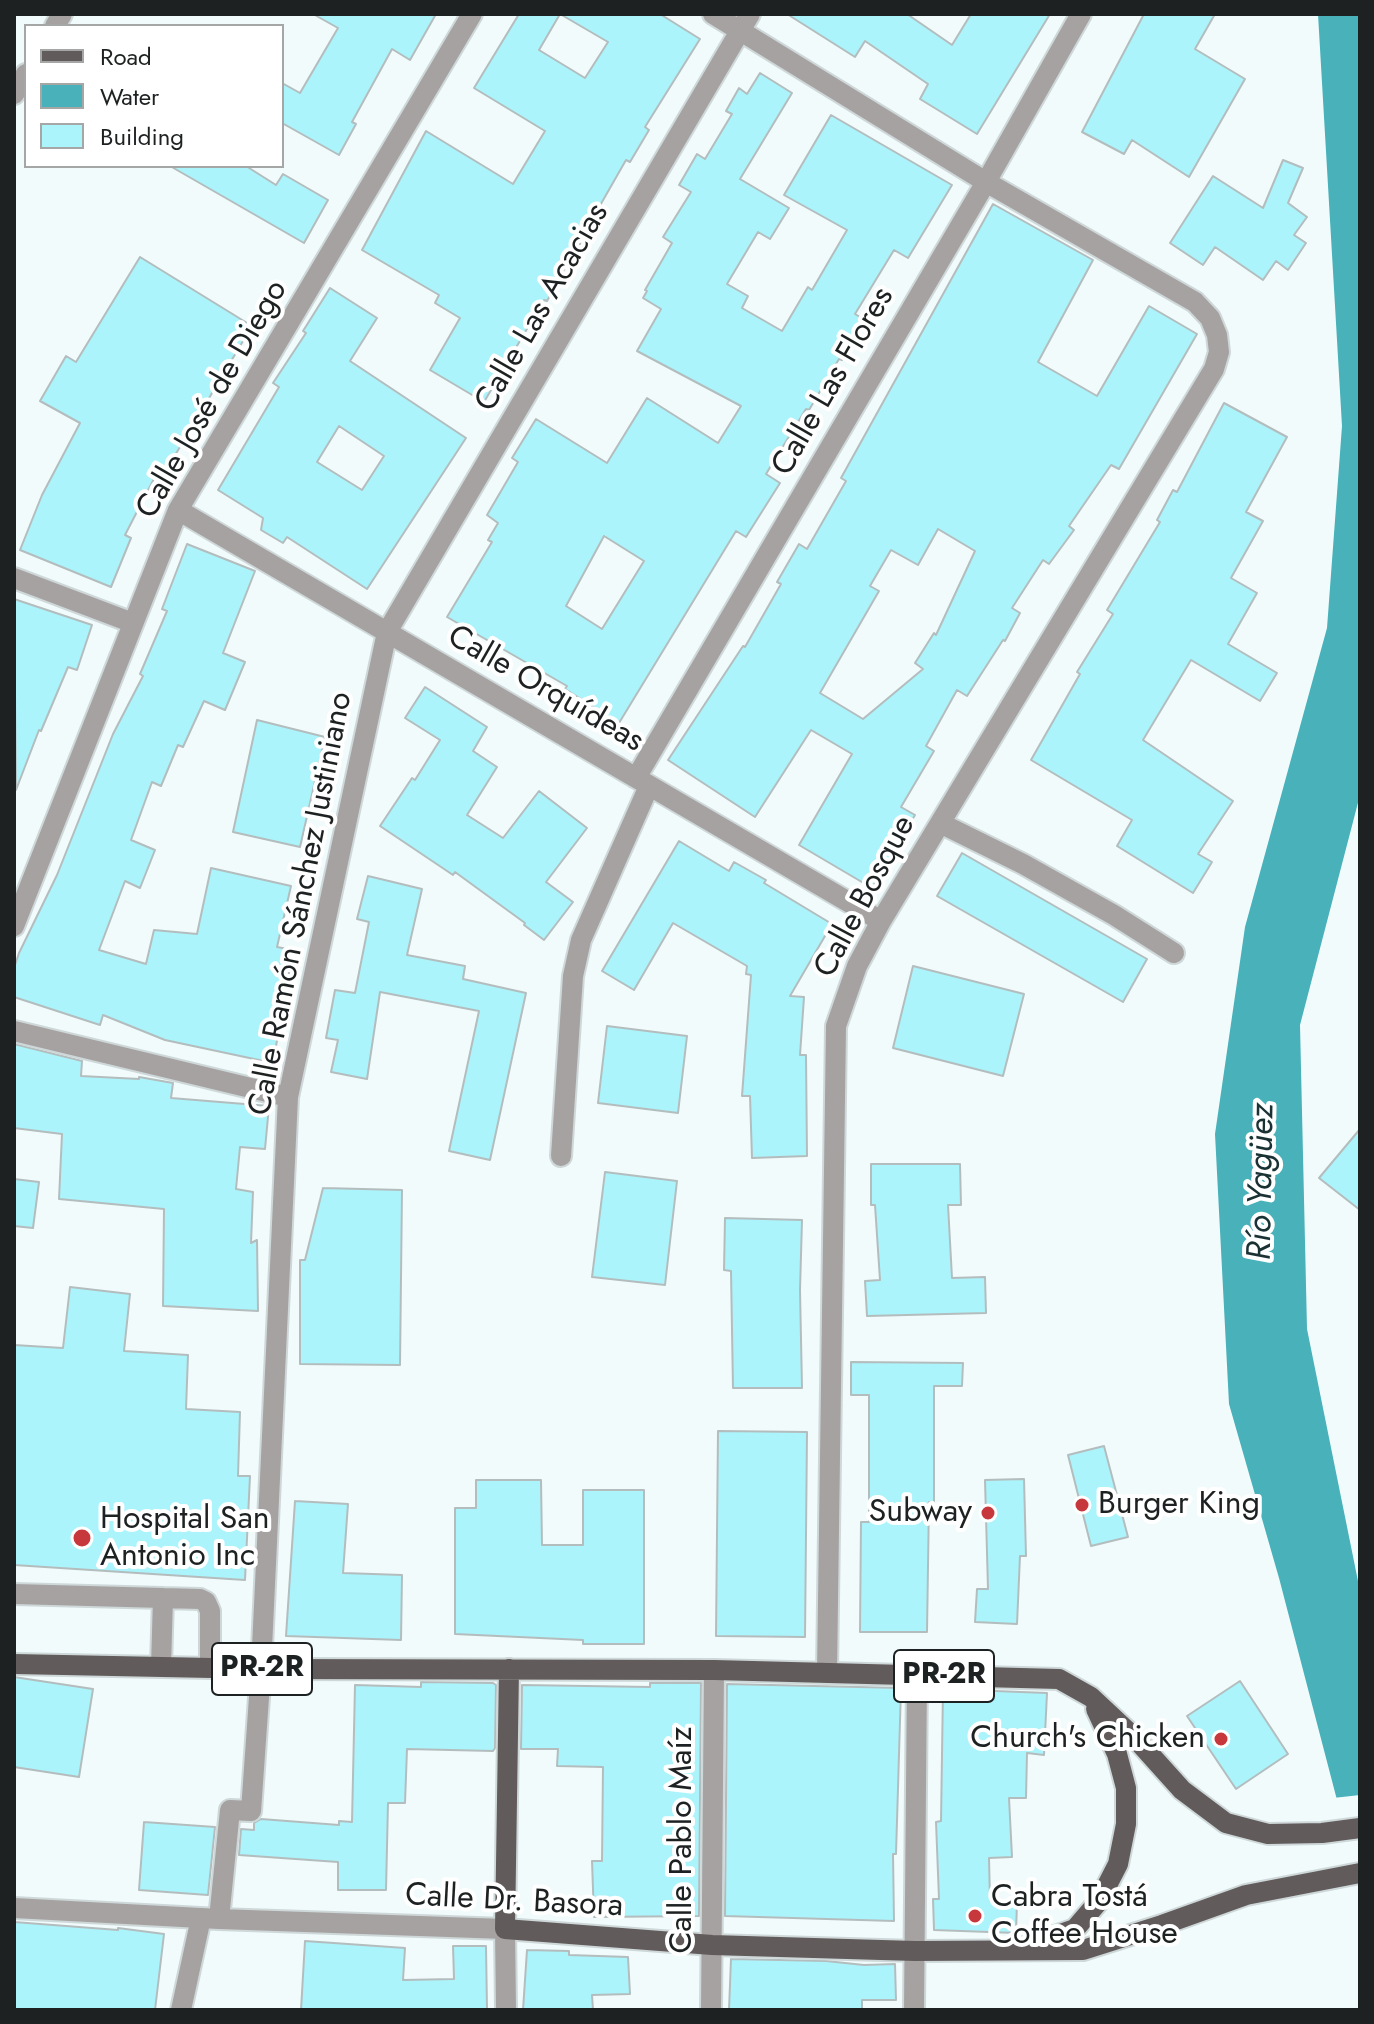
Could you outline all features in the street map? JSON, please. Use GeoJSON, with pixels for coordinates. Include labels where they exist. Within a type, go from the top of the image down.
{"type":"FeatureCollection","features":[{"type":"Feature","properties":{"kind":"main road","name":"PR-2R"},"geometry":{"type":"LineString","coordinates":[[14,1664],[261,1669],[714,1670],[1059,1679],[1091,1697],[1137,1740],[1182,1790],[1226,1823],[1268,1834],[1322,1833],[1360,1828]]}},
{"type":"Feature","properties":{"kind":"main road"},"geometry":{"type":"LineString","coordinates":[[505,1929],[509,1669]]}},
{"type":"Feature","properties":{"kind":"main road"},"geometry":{"type":"LineString","coordinates":[[1011,1951],[1075,1929],[1099,1901],[1118,1864],[1126,1824],[1126,1788],[1117,1754],[1091,1697]]}},
{"type":"Feature","properties":{"kind":"main road","name":"Calle Dr. Basora"},"geometry":{"type":"LineString","coordinates":[[505,1929],[712,1945],[915,1951],[1083,1950],[1246,1895],[1360,1873]]}},
{"type":"Feature","properties":{"kind":"street","name":"Calle José de Diego"},"geometry":{"type":"LineString","coordinates":[[14,926],[178,510],[472,14]]}},
{"type":"Feature","properties":{"kind":"street"},"geometry":{"type":"LineString","coordinates":[[713,14],[745,22],[986,182]]}},
{"type":"Feature","properties":{"kind":"street","name":"Calle Las Flores"},"geometry":{"type":"LineString","coordinates":[[561,1156],[573,976],[581,940],[642,782],[1081,14]]}},
{"type":"Feature","properties":{"kind":"street","name":"Calle Las Acacias"},"geometry":{"type":"LineString","coordinates":[[387,632],[745,22]]}},
{"type":"Feature","properties":{"kind":"street","name":"Calle Bosque"},"geometry":{"type":"LineString","coordinates":[[827,1673],[836,1026],[857,966],[881,921],[1214,369],[1219,352],[1217,335],[1210,318],[1195,302],[986,182]]}},
{"type":"Feature","properties":{"kind":"street","name":"Calle Orquídeas"},"geometry":{"type":"LineString","coordinates":[[178,510],[881,921]]}},
{"type":"Feature","properties":{"kind":"street"},"geometry":{"type":"LineString","coordinates":[[14,578],[133,623]]}},
{"type":"Feature","properties":{"kind":"street","name":"Calle Ramón Sánchez Justiniano"},"geometry":{"type":"LineString","coordinates":[[210,1919],[230,1810],[251,1811],[261,1669],[288,1097],[387,632]]}},
{"type":"Feature","properties":{"kind":"street"},"geometry":{"type":"LineString","coordinates":[[940,823],[1023,864],[1174,953]]}},
{"type":"Feature","properties":{"kind":"street"},"geometry":{"type":"LineString","coordinates":[[14,1031],[288,1097]]}},
{"type":"Feature","properties":{"kind":"street"},"geometry":{"type":"LineString","coordinates":[[14,1594],[200,1599],[206,1602],[210,1611],[210,1667]]}},
{"type":"Feature","properties":{"kind":"street"},"geometry":{"type":"LineString","coordinates":[[161,1666],[163,1598]]}},
{"type":"Feature","properties":{"kind":"street","name":"Calle Pablo Maíz"},"geometry":{"type":"LineString","coordinates":[[711,2010],[714,1670]]}},
{"type":"Feature","properties":{"kind":"street"},"geometry":{"type":"LineString","coordinates":[[914,2010],[917,1675]]}},
{"type":"Feature","properties":{"kind":"street","name":"Calle Dr. Basora"},"geometry":{"type":"LineString","coordinates":[[14,1908],[210,1919],[505,1929]]}},
{"type":"Feature","properties":{"kind":"street"},"geometry":{"type":"LineString","coordinates":[[181,2010],[210,1919]]}},
{"type":"Feature","properties":{"kind":"street"},"geometry":{"type":"LineString","coordinates":[[505,1929],[506,2010]]}},
{"type":"Feature","properties":{"kind":"water","name":"Río Yagüez"},"geometry":{"type":"Polygon","coordinates":[[[1318,14],[1360,14],[1360,795],[1300,1025],[1307,1329],[1360,1591],[1360,1888],[1279,1578],[1229,1404],[1215,1134],[1245,927],[1327,628],[1342,426],[1318,14]]]}},
{"type":"Feature","properties":{"kind":"pier"},"geometry":{"type":"Polygon","coordinates":[[[1360,1795],[1360,1892],[1356,1889],[1333,1798],[1360,1795]]]}},
{"type":"Feature","properties":{"kind":"building"},"geometry":{"type":"Polygon","coordinates":[[[313,14],[436,14],[410,60],[392,49],[352,122],[356,124],[339,155],[284,124],[284,84],[300,93],[338,28],[313,14]]]}},
{"type":"Feature","properties":{"kind":"building"},"geometry":{"type":"Polygon","coordinates":[[[519,14],[560,14],[660,14],[700,39],[645,127],[649,130],[630,162],[626,160],[598,209],[601,211],[484,402],[430,370],[460,318],[435,303],[439,295],[362,250],[426,131],[513,184],[545,131],[474,88],[519,14]],[[560,14],[539,50],[585,78],[608,42],[560,14]]]}},
{"type":"Feature","properties":{"kind":"building"},"geometry":{"type":"Polygon","coordinates":[[[787,14],[907,14],[952,45],[971,14],[1050,14],[977,134],[920,99],[928,84],[865,41],[855,57],[787,14]]]}},
{"type":"Feature","properties":{"kind":"building"},"geometry":{"type":"Polygon","coordinates":[[[1144,14],[1215,14],[1195,49],[1245,79],[1189,177],[1132,140],[1124,154],[1082,132],[1144,14]]]}},
{"type":"Feature","properties":{"kind":"building"},"geometry":{"type":"Polygon","coordinates":[[[760,73],[792,93],[740,179],[789,208],[770,239],[758,232],[727,284],[748,296],[742,308],[782,331],[808,287],[812,290],[847,230],[784,195],[831,115],[952,185],[908,258],[894,250],[855,314],[865,320],[766,474],[780,483],[746,537],[736,531],[619,723],[565,689],[567,686],[447,617],[492,542],[488,540],[498,523],[487,515],[518,462],[512,458],[536,419],[607,463],[647,398],[718,443],[741,406],[637,351],[661,309],[643,298],[672,243],[663,237],[691,192],[679,185],[697,154],[705,159],[732,114],[726,111],[739,88],[747,94],[760,73]],[[604,536],[566,606],[602,629],[644,561],[604,536]]]}},
{"type":"Feature","properties":{"kind":"building"},"geometry":{"type":"Polygon","coordinates":[[[1283,160],[1303,168],[1288,203],[1307,217],[1294,235],[1306,243],[1288,270],[1276,261],[1263,280],[1215,247],[1203,265],[1170,243],[1213,176],[1263,208],[1283,160]]]}},
{"type":"Feature","properties":{"kind":"building"},"geometry":{"type":"Polygon","coordinates":[[[173,168],[249,168],[276,185],[283,174],[328,200],[304,243],[173,168]]]}},
{"type":"Feature","properties":{"kind":"building"},"geometry":{"type":"Polygon","coordinates":[[[993,204],[1093,260],[1038,362],[1097,396],[1149,306],[1197,334],[1119,469],[1111,465],[1069,526],[1074,530],[1049,564],[1043,560],[1012,608],[1020,613],[1005,641],[967,696],[957,690],[926,746],[934,751],[901,807],[915,815],[872,888],[799,845],[852,754],[811,730],[755,817],[668,760],[745,647],[781,584],[777,582],[799,544],[807,549],[846,481],[841,478],[993,204]],[[938,529],[918,565],[891,550],[870,586],[879,591],[820,693],[863,719],[923,669],[915,663],[934,633],[936,635],[975,551],[938,529]]]}},
{"type":"Feature","properties":{"kind":"building"},"geometry":{"type":"Polygon","coordinates":[[[140,257],[252,326],[165,472],[159,469],[125,535],[131,538],[111,587],[20,550],[42,495],[80,423],[40,401],[66,356],[76,362],[140,257]]]}},
{"type":"Feature","properties":{"kind":"building"},"geometry":{"type":"Polygon","coordinates":[[[330,288],[377,318],[350,361],[466,438],[367,589],[287,537],[283,543],[261,530],[263,518],[218,490],[279,387],[273,383],[306,333],[303,331],[330,288]],[[339,426],[317,462],[362,490],[384,456],[339,426]]]}},
{"type":"Feature","properties":{"kind":"building"},"geometry":{"type":"Polygon","coordinates":[[[1224,403],[1287,437],[1246,512],[1263,521],[1231,578],[1257,593],[1228,644],[1277,673],[1260,701],[1191,660],[1143,740],[1233,801],[1198,854],[1212,862],[1193,893],[1117,846],[1132,820],[1031,760],[1080,674],[1077,672],[1113,614],[1107,610],[1160,522],[1157,520],[1173,490],[1177,492],[1224,403]]]}},
{"type":"Feature","properties":{"kind":"building"},"geometry":{"type":"Polygon","coordinates":[[[187,544],[255,571],[223,653],[245,662],[225,710],[204,701],[183,747],[178,745],[161,786],[152,782],[131,840],[155,850],[140,888],[125,881],[99,950],[146,964],[154,930],[197,934],[211,868],[291,886],[277,947],[293,950],[273,1063],[165,1040],[103,1015],[100,1025],[14,997],[14,968],[19,953],[57,875],[113,734],[143,676],[140,674],[167,611],[162,609],[187,544]]]}},
{"type":"Feature","properties":{"kind":"building"},"geometry":{"type":"Polygon","coordinates":[[[14,599],[92,625],[77,670],[68,667],[16,790],[14,599]]]}},
{"type":"Feature","properties":{"kind":"building"},"geometry":{"type":"Polygon","coordinates":[[[425,687],[487,727],[473,751],[497,767],[467,815],[503,838],[539,791],[587,828],[546,882],[573,902],[544,940],[455,872],[453,875],[380,826],[440,740],[405,718],[425,687]]]}},
{"type":"Feature","properties":{"kind":"building"},"geometry":{"type":"Polygon","coordinates":[[[257,720],[325,737],[300,847],[233,832],[257,720]]]}},
{"type":"Feature","properties":{"kind":"building"},"geometry":{"type":"Polygon","coordinates":[[[679,841],[729,871],[734,862],[832,924],[790,996],[804,997],[800,1055],[806,1055],[807,1156],[752,1158],[750,1096],[742,1096],[751,975],[746,974],[747,966],[673,923],[634,990],[602,971],[679,841]]]}},
{"type":"Feature","properties":{"kind":"building"},"geometry":{"type":"Polygon","coordinates":[[[962,853],[1147,959],[1123,1002],[937,896],[962,853]]]}},
{"type":"Feature","properties":{"kind":"building"},"geometry":{"type":"Polygon","coordinates":[[[368,876],[422,889],[407,955],[465,966],[463,979],[526,993],[490,1160],[449,1151],[479,1011],[380,992],[367,1079],[331,1072],[338,1040],[326,1038],[335,990],[355,993],[369,922],[357,919],[368,876]]]}},
{"type":"Feature","properties":{"kind":"building"},"geometry":{"type":"Polygon","coordinates":[[[913,966],[1024,994],[1003,1076],[893,1048],[913,966]]]}},
{"type":"Feature","properties":{"kind":"building"},"geometry":{"type":"Polygon","coordinates":[[[607,1026],[687,1036],[678,1113],[598,1103],[607,1026]]]}},
{"type":"Feature","properties":{"kind":"building"},"geometry":{"type":"Polygon","coordinates":[[[14,1044],[82,1061],[81,1076],[139,1077],[173,1083],[171,1098],[269,1106],[265,1149],[240,1147],[236,1189],[253,1192],[251,1243],[257,1240],[258,1311],[163,1306],[164,1209],[59,1199],[62,1134],[14,1128],[14,1044]]]}},
{"type":"Feature","properties":{"kind":"building"},"geometry":{"type":"Polygon","coordinates":[[[1360,1129],[1360,1210],[1319,1178],[1360,1129]]]}},
{"type":"Feature","properties":{"kind":"building"},"geometry":{"type":"Polygon","coordinates":[[[871,1164],[960,1164],[961,1205],[948,1205],[952,1278],[985,1277],[986,1313],[867,1316],[865,1281],[880,1280],[875,1205],[871,1205],[871,1164]]]}},
{"type":"Feature","properties":{"kind":"building"},"geometry":{"type":"Polygon","coordinates":[[[605,1172],[677,1181],[665,1285],[592,1277],[605,1172]]]}},
{"type":"Feature","properties":{"kind":"building"},"geometry":{"type":"Polygon","coordinates":[[[14,1179],[39,1182],[33,1228],[14,1226],[14,1179]]]}},
{"type":"Feature","properties":{"kind":"building"},"geometry":{"type":"Polygon","coordinates":[[[323,1188],[402,1190],[400,1365],[300,1364],[300,1260],[305,1260],[323,1188]]]}},
{"type":"Feature","properties":{"kind":"building"},"geometry":{"type":"Polygon","coordinates":[[[725,1218],[802,1220],[802,1388],[733,1388],[731,1271],[724,1270],[725,1218]]]}},
{"type":"Feature","properties":{"kind":"building"},"geometry":{"type":"Polygon","coordinates":[[[70,1287],[130,1294],[124,1351],[188,1355],[186,1409],[240,1412],[238,1476],[250,1476],[245,1580],[14,1565],[14,1345],[63,1348],[70,1287]]]}},
{"type":"Feature","properties":{"kind":"building"},"geometry":{"type":"Polygon","coordinates":[[[851,1362],[963,1363],[962,1386],[934,1386],[934,1502],[929,1502],[927,1632],[860,1632],[861,1522],[869,1522],[869,1395],[851,1395],[851,1362]]]}},
{"type":"Feature","properties":{"kind":"building"},"geometry":{"type":"Polygon","coordinates":[[[718,1431],[807,1432],[805,1637],[716,1636],[718,1431]]]}},
{"type":"Feature","properties":{"kind":"building"},"geometry":{"type":"Polygon","coordinates":[[[1104,1446],[1128,1537],[1091,1546],[1068,1455],[1104,1446]]]}},
{"type":"Feature","properties":{"kind":"building"},"geometry":{"type":"Polygon","coordinates":[[[1024,1479],[1026,1556],[1020,1556],[1017,1624],[975,1622],[977,1589],[988,1589],[985,1480],[1024,1479]]]}},
{"type":"Feature","properties":{"kind":"building"},"geometry":{"type":"Polygon","coordinates":[[[476,1480],[541,1480],[542,1545],[583,1545],[583,1490],[644,1490],[644,1644],[583,1644],[583,1640],[455,1634],[455,1508],[476,1508],[476,1480]]]}},
{"type":"Feature","properties":{"kind":"building"},"geometry":{"type":"Polygon","coordinates":[[[295,1501],[348,1504],[343,1573],[402,1575],[401,1640],[286,1636],[295,1501]]]}},
{"type":"Feature","properties":{"kind":"building"},"geometry":{"type":"Polygon","coordinates":[[[14,1677],[93,1689],[79,1777],[14,1767],[14,1677]]]}},
{"type":"Feature","properties":{"kind":"building"},"geometry":{"type":"Polygon","coordinates":[[[1240,1681],[1288,1754],[1236,1789],[1187,1716],[1240,1681]]]}},
{"type":"Feature","properties":{"kind":"building"},"geometry":{"type":"Polygon","coordinates":[[[421,1682],[496,1685],[495,1748],[493,1751],[407,1749],[405,1803],[388,1803],[386,1890],[338,1890],[338,1862],[239,1855],[241,1829],[254,1830],[254,1823],[261,1819],[339,1825],[339,1821],[352,1822],[355,1685],[421,1687],[421,1682]]]}},
{"type":"Feature","properties":{"kind":"building"},"geometry":{"type":"Polygon","coordinates":[[[650,1683],[701,1683],[699,1916],[594,1917],[592,1861],[602,1861],[603,1767],[557,1766],[558,1749],[521,1749],[522,1685],[650,1687],[650,1683]]]}},
{"type":"Feature","properties":{"kind":"building"},"geometry":{"type":"Polygon","coordinates":[[[727,1684],[901,1688],[896,1854],[893,1854],[894,1921],[725,1916],[727,1684]]]}},
{"type":"Feature","properties":{"kind":"building"},"geometry":{"type":"Polygon","coordinates":[[[943,1689],[1047,1693],[1044,1755],[1027,1753],[1026,1798],[1009,1798],[1012,1857],[989,1858],[990,1901],[1017,1902],[1016,1933],[934,1930],[933,1899],[939,1899],[936,1822],[941,1821],[943,1689]]]}},
{"type":"Feature","properties":{"kind":"building"},"geometry":{"type":"Polygon","coordinates":[[[144,1822],[215,1827],[208,1895],[139,1890],[144,1822]]]}},
{"type":"Feature","properties":{"kind":"building"},"geometry":{"type":"Polygon","coordinates":[[[14,1922],[164,1934],[155,2010],[14,2010],[14,1922]]]}},
{"type":"Feature","properties":{"kind":"building"},"geometry":{"type":"Polygon","coordinates":[[[305,1941],[405,1948],[403,1980],[454,1979],[453,1946],[486,1946],[487,2010],[301,2010],[305,1941]]]}},
{"type":"Feature","properties":{"kind":"building"},"geometry":{"type":"Polygon","coordinates":[[[527,1950],[628,1957],[630,1994],[592,1995],[593,2010],[523,2010],[527,1950]]]}},
{"type":"Feature","properties":{"kind":"building"},"geometry":{"type":"Polygon","coordinates":[[[731,1959],[895,1964],[896,2000],[862,2000],[862,2010],[729,2010],[731,1959]]]}},
{"type":"Feature","properties":{"kind":"place","name":"Burger King"},"geometry":{"type":"Point","coordinates":[1082,1505]}},
{"type":"Feature","properties":{"kind":"place","name":"Subway"},"geometry":{"type":"Point","coordinates":[988,1513]}},
{"type":"Feature","properties":{"kind":"place","name":"Hospital San Antonio Inc"},"geometry":{"type":"Point","coordinates":[82,1538]}},
{"type":"Feature","properties":{"kind":"place","name":"Church's Chicken"},"geometry":{"type":"Point","coordinates":[1221,1739]}},
{"type":"Feature","properties":{"kind":"place","name":"Cabra Tostá Coffee House"},"geometry":{"type":"Point","coordinates":[975,1916]}}]}
